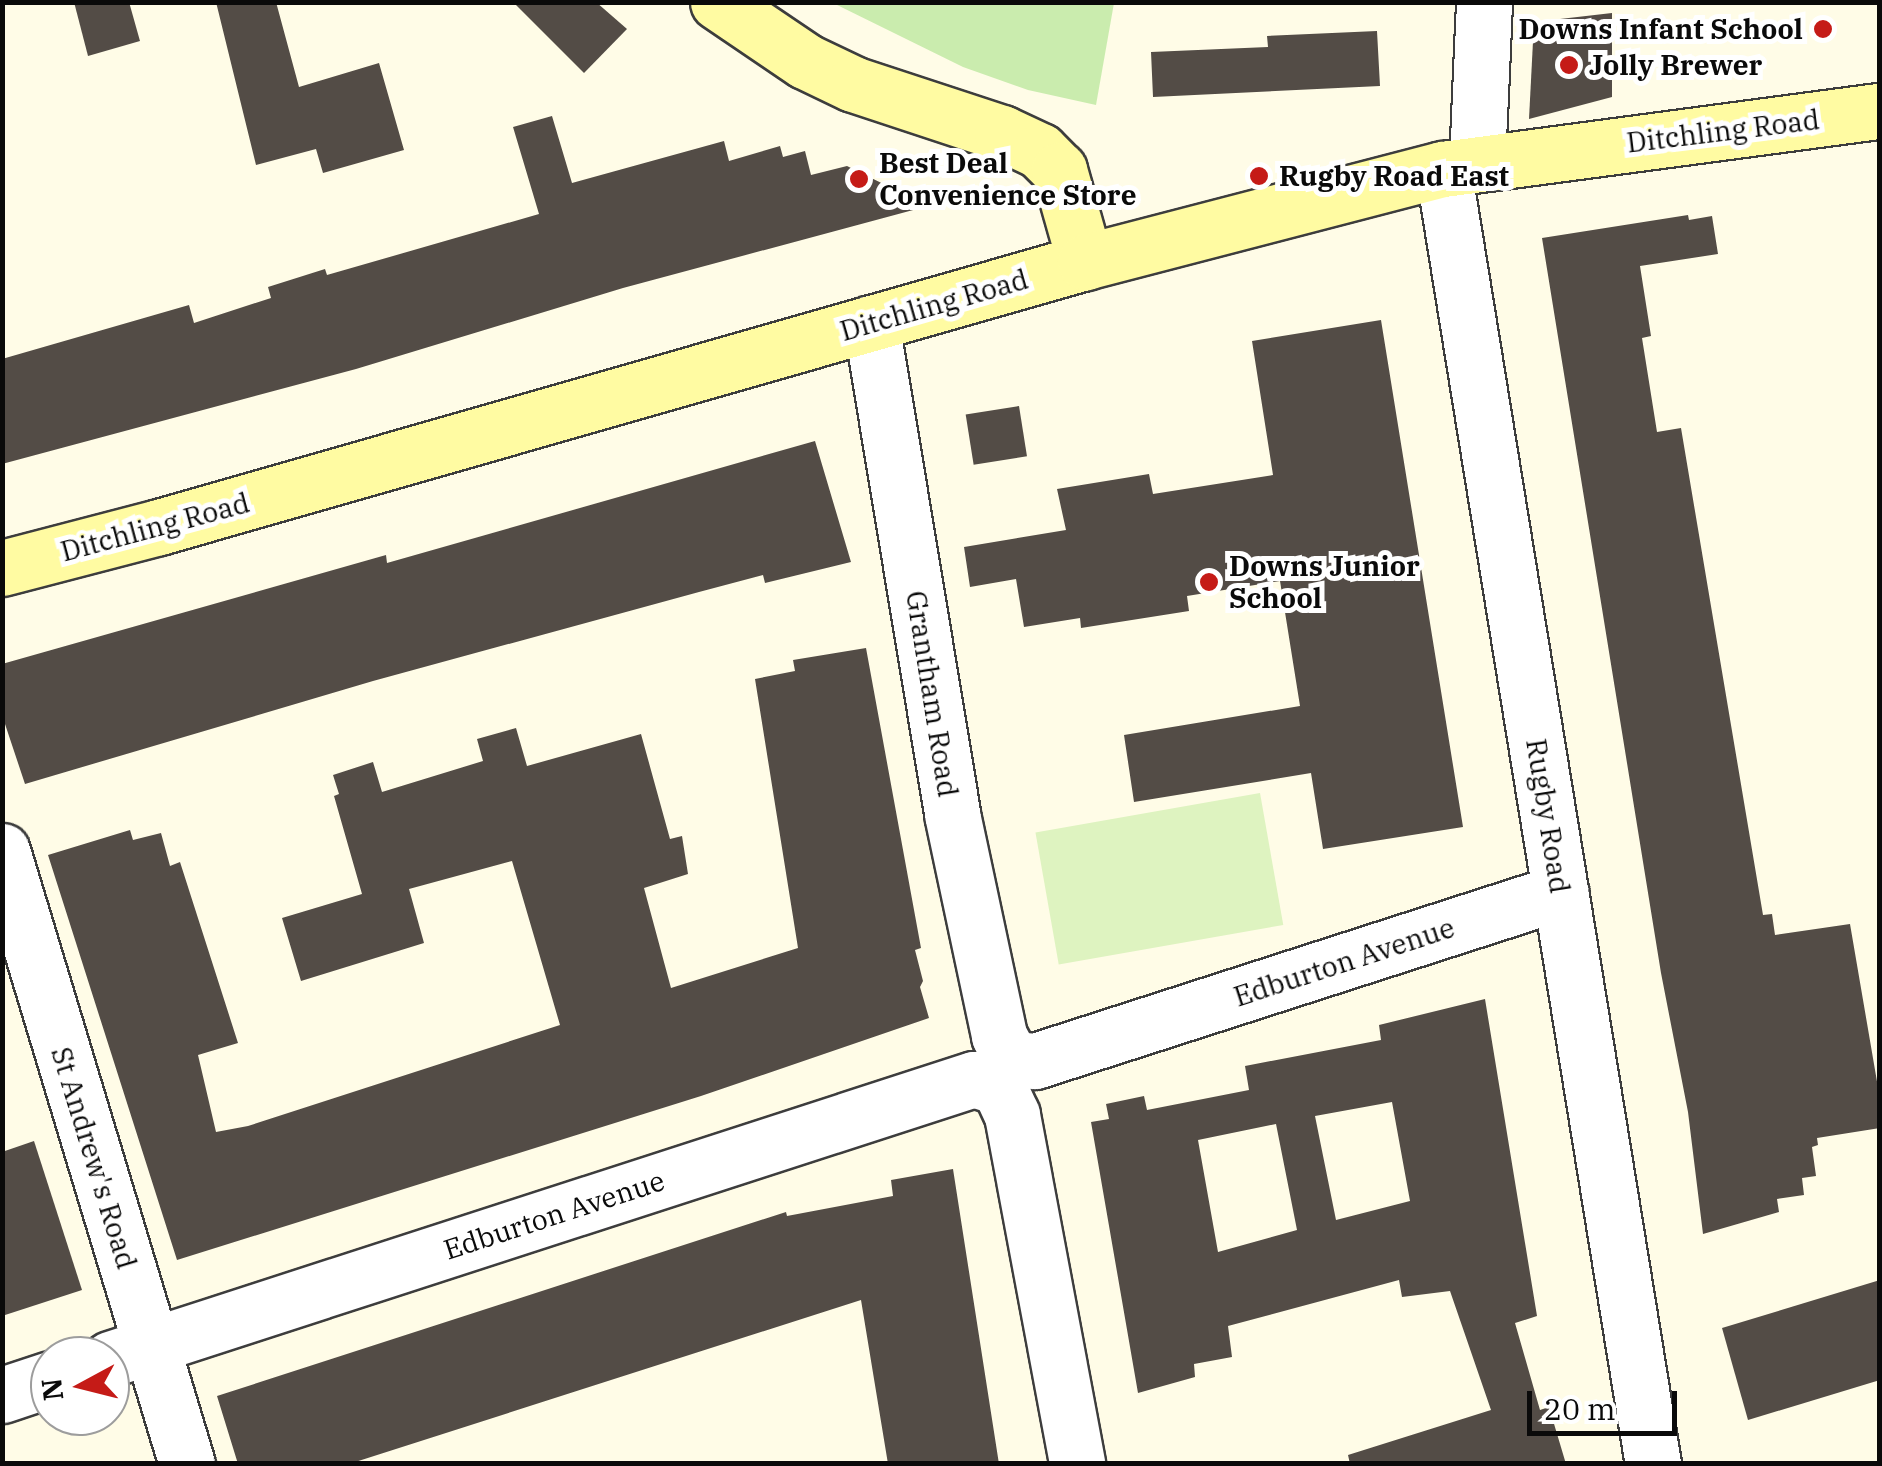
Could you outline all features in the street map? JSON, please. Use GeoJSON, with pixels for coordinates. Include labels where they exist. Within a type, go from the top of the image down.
{"type":"FeatureCollection","features":[{"type":"Feature","properties":{"kind":"street"},"geometry":{"type":"LineString","coordinates":[[718,2],[805,61],[853,84],[1002,133],[1040,151],[1059,170],[1085,262]]}},
{"type":"Feature","properties":{"kind":"street","name":"Rugby Road"},"geometry":{"type":"LineString","coordinates":[[1484,2],[1460,166],[1560,892],[1652,1464]]}},
{"type":"Feature","properties":{"kind":"street","name":"Ditchling Road"},"geometry":{"type":"LineString","coordinates":[[2,568],[1085,262],[1460,166],[1880,111]]}},
{"type":"Feature","properties":{"kind":"street","name":"Grantham Road"},"geometry":{"type":"LineString","coordinates":[[871,324],[952,814],[999,1036],[1077,1464]]}},
{"type":"Feature","properties":{"kind":"street","name":"St Andrew's Road"},"geometry":{"type":"LineString","coordinates":[[2,851],[126,1336]]}},
{"type":"Feature","properties":{"kind":"street","name":"Edburton Avenue"},"geometry":{"type":"LineString","coordinates":[[130,1352],[1560,892]]}},
{"type":"Feature","properties":{"kind":"street","name":"St Andrew's Road"},"geometry":{"type":"LineString","coordinates":[[130,1352],[186,1464]]}},
{"type":"Feature","properties":{"kind":"street"},"geometry":{"type":"LineString","coordinates":[[2,1395],[30,1386]]}},
{"type":"Feature","properties":{"kind":"green space"},"geometry":{"type":"Polygon","coordinates":[[[833,3],[1114,3],[1096,105],[1028,90],[963,67],[833,3]]]}},
{"type":"Feature","properties":{"kind":"green space"},"geometry":{"type":"Polygon","coordinates":[[[1260,793],[1283,925],[1059,965],[1035,833],[1260,793]]]}},
{"type":"Feature","properties":{"kind":"building"},"geometry":{"type":"Polygon","coordinates":[[[74,2],[129,2],[140,41],[88,56],[74,2]]]}},
{"type":"Feature","properties":{"kind":"building"},"geometry":{"type":"Polygon","coordinates":[[[216,2],[276,2],[299,87],[379,63],[404,150],[323,173],[316,149],[256,165],[216,2]]]}},
{"type":"Feature","properties":{"kind":"building"},"geometry":{"type":"Polygon","coordinates":[[[513,2],[596,2],[627,29],[584,73],[513,2]]]}},
{"type":"Feature","properties":{"kind":"building"},"geometry":{"type":"Polygon","coordinates":[[[1612,13],[1612,97],[1529,119],[1534,22],[1612,13]]]}},
{"type":"Feature","properties":{"kind":"building"},"geometry":{"type":"Polygon","coordinates":[[[1377,31],[1380,86],[1153,97],[1151,52],[1268,47],[1267,36],[1377,31]]]}},
{"type":"Feature","properties":{"kind":"building"},"geometry":{"type":"Polygon","coordinates":[[[552,116],[572,183],[724,141],[729,161],[780,146],[783,157],[805,151],[811,175],[847,166],[928,206],[623,288],[356,369],[2,464],[2,359],[189,305],[194,323],[271,298],[268,287],[325,269],[327,275],[539,214],[513,127],[552,116]]]}},
{"type":"Feature","properties":{"kind":"building"},"geometry":{"type":"Polygon","coordinates":[[[1688,215],[1689,220],[1712,216],[1718,254],[1640,266],[1651,336],[1642,338],[1657,432],[1681,428],[1763,915],[1772,914],[1775,935],[1850,924],[1880,1099],[1880,1128],[1817,1138],[1818,1145],[1812,1147],[1816,1176],[1802,1178],[1804,1195],[1777,1199],[1779,1212],[1703,1234],[1688,1112],[1661,973],[1542,238],[1688,215]]]}},
{"type":"Feature","properties":{"kind":"building"},"geometry":{"type":"Polygon","coordinates":[[[1381,320],[1463,827],[1323,849],[1311,773],[1134,802],[1124,735],[1300,706],[1280,581],[1187,596],[1189,611],[1081,628],[1080,618],[1024,627],[1016,579],[970,587],[964,547],[1066,530],[1057,489],[1149,474],[1153,494],[1273,475],[1252,341],[1381,320]]]}},
{"type":"Feature","properties":{"kind":"building"},"geometry":{"type":"Polygon","coordinates":[[[1019,406],[1027,456],[974,465],[966,414],[1019,406]]]}},
{"type":"Feature","properties":{"kind":"building"},"geometry":{"type":"Polygon","coordinates":[[[815,441],[851,562],[765,583],[763,575],[699,592],[373,681],[25,784],[2,715],[2,664],[386,555],[387,563],[815,441]]]}},
{"type":"Feature","properties":{"kind":"building"},"geometry":{"type":"Polygon","coordinates":[[[866,648],[921,948],[915,950],[929,1018],[701,1096],[177,1260],[48,855],[130,830],[133,840],[161,833],[170,866],[180,862],[238,1043],[198,1055],[216,1132],[248,1126],[560,1025],[512,861],[409,889],[424,943],[301,981],[282,918],[362,894],[334,796],[339,794],[333,775],[373,762],[382,792],[483,761],[477,739],[516,728],[527,766],[641,734],[670,839],[682,836],[688,874],[644,888],[671,988],[798,948],[755,679],[795,671],[793,660],[866,648]]]}},
{"type":"Feature","properties":{"kind":"building"},"geometry":{"type":"Polygon","coordinates":[[[1485,999],[1537,1316],[1515,1323],[1540,1410],[1549,1407],[1566,1464],[1350,1464],[1348,1455],[1491,1410],[1450,1291],[1402,1297],[1399,1280],[1228,1326],[1232,1357],[1194,1364],[1195,1377],[1138,1393],[1091,1122],[1109,1119],[1106,1104],[1144,1096],[1147,1110],[1249,1090],[1245,1066],[1381,1040],[1379,1025],[1485,999]],[[1392,1102],[1315,1116],[1336,1220],[1410,1201],[1392,1102]],[[1276,1124],[1198,1140],[1218,1252],[1297,1230],[1276,1124]]]}},
{"type":"Feature","properties":{"kind":"building"},"geometry":{"type":"Polygon","coordinates":[[[34,1141],[82,1290],[2,1316],[2,1152],[34,1141]]]}},
{"type":"Feature","properties":{"kind":"building"},"geometry":{"type":"Polygon","coordinates":[[[953,1169],[999,1464],[888,1464],[861,1300],[349,1464],[238,1464],[217,1396],[786,1212],[787,1216],[893,1196],[891,1180],[953,1169]]]}},
{"type":"Feature","properties":{"kind":"building"},"geometry":{"type":"Polygon","coordinates":[[[1880,1280],[1880,1380],[1748,1420],[1722,1328],[1880,1280]]]}},
{"type":"Feature","properties":{"kind":"place","name":"Downs Infant School"},"geometry":{"type":"Point","coordinates":[1823,29]}},
{"type":"Feature","properties":{"kind":"place","name":"Jolly Brewer"},"geometry":{"type":"Point","coordinates":[1569,65]}},
{"type":"Feature","properties":{"kind":"place","name":"Rugby Road East"},"geometry":{"type":"Point","coordinates":[1259,176]}},
{"type":"Feature","properties":{"kind":"place","name":"Best Deal Convenience Store"},"geometry":{"type":"Point","coordinates":[859,179]}},
{"type":"Feature","properties":{"kind":"place","name":"Downs Junior School"},"geometry":{"type":"Point","coordinates":[1209,582]}}]}
